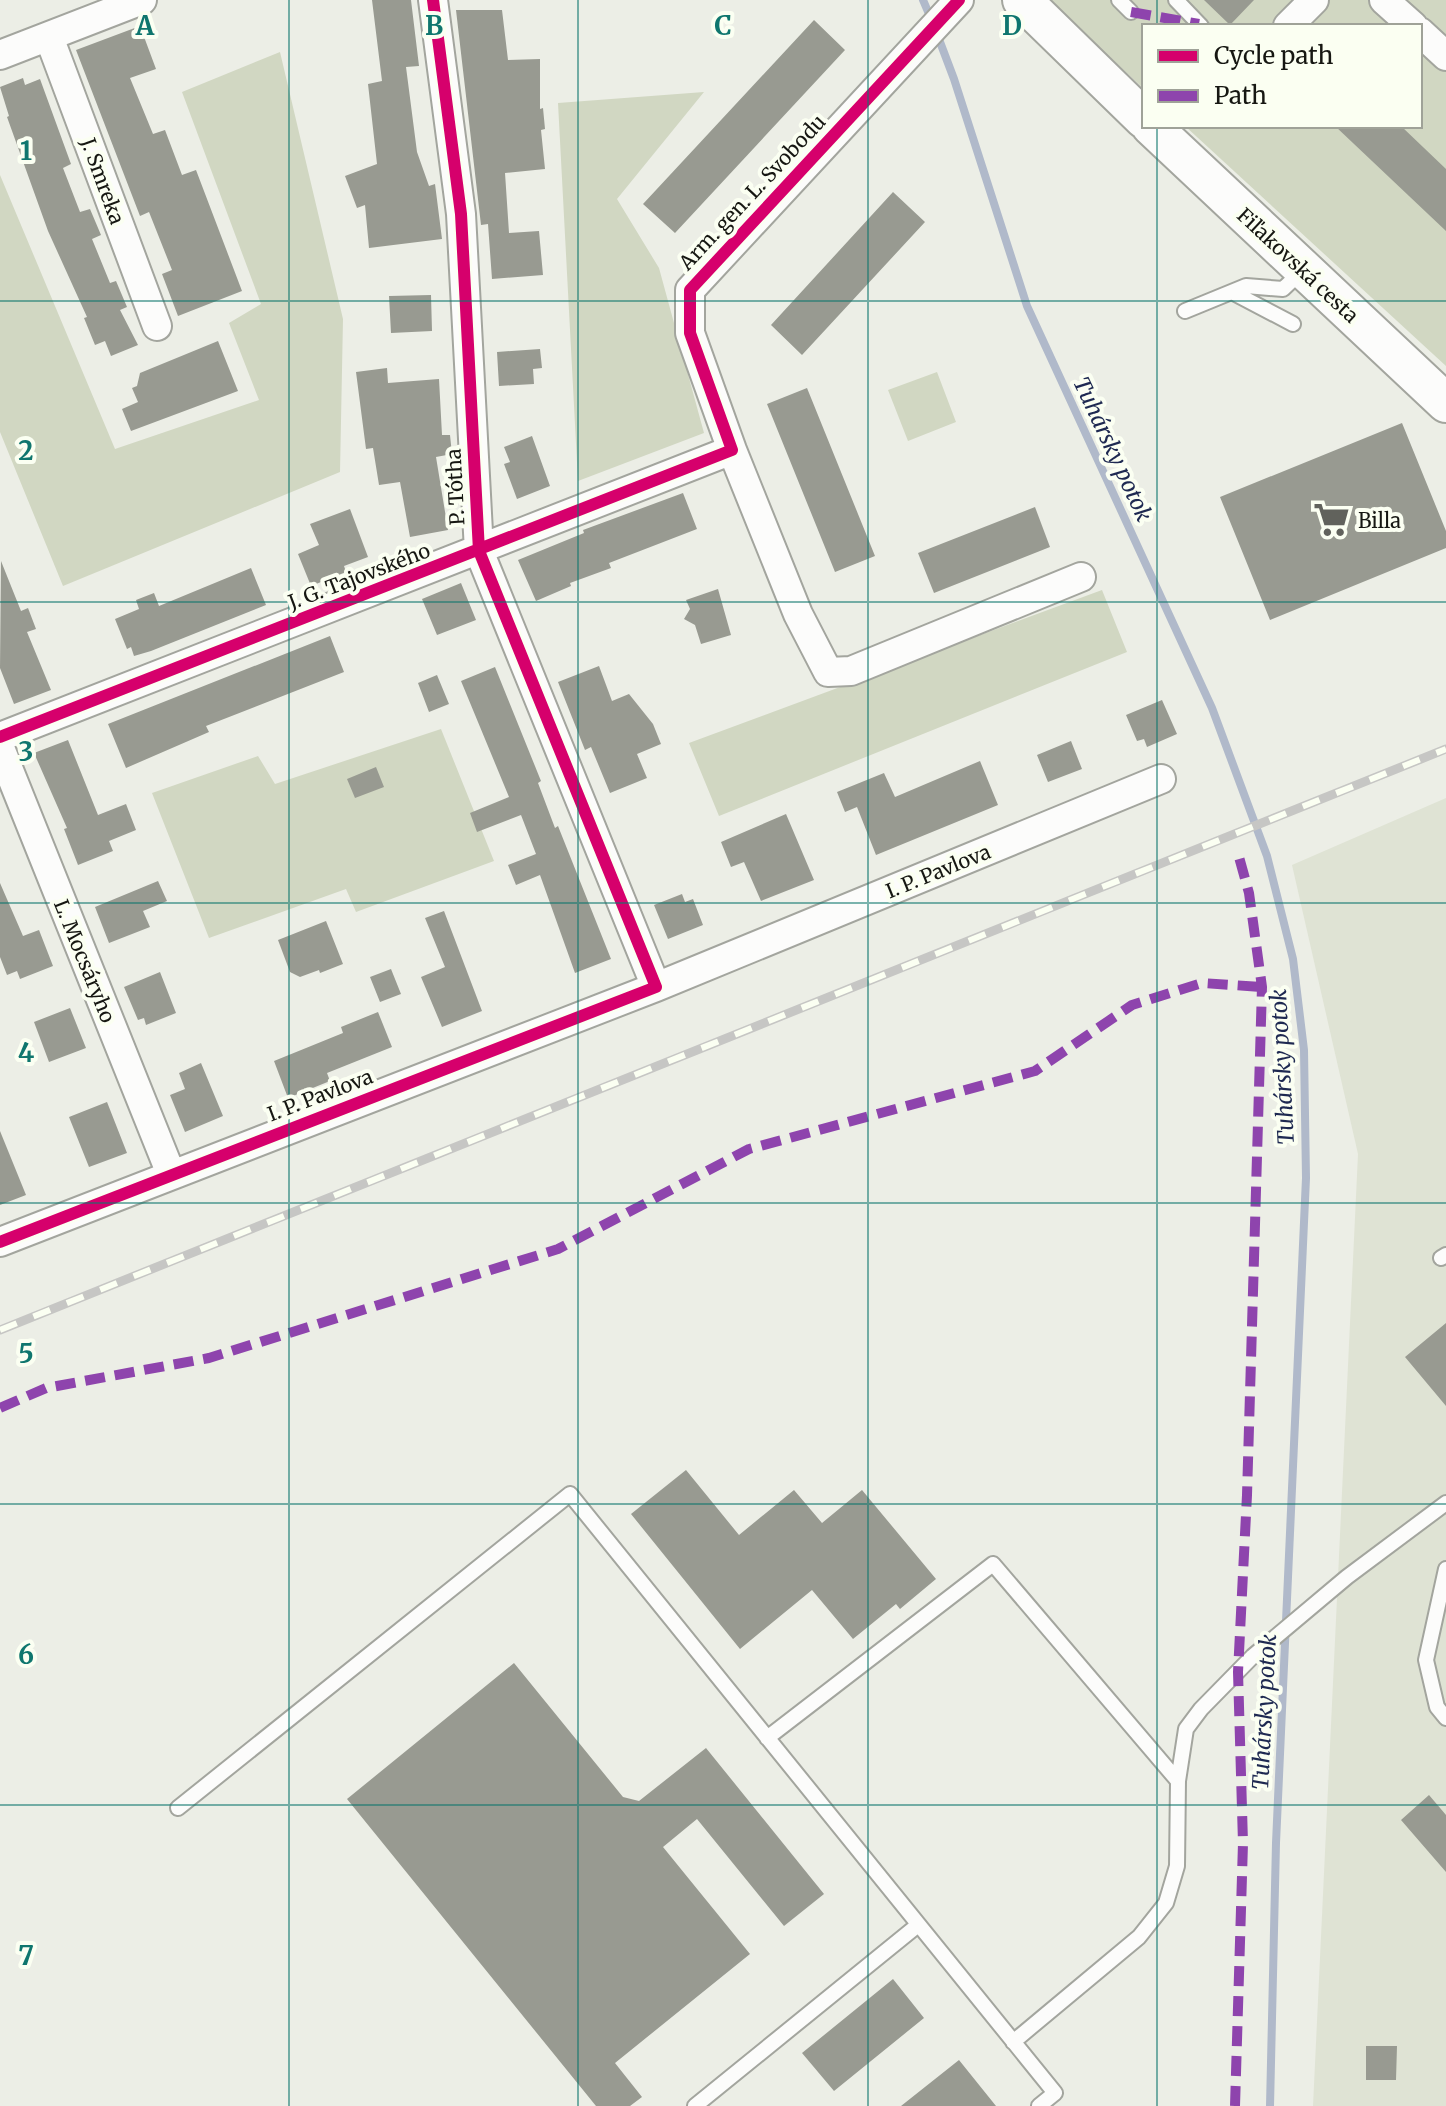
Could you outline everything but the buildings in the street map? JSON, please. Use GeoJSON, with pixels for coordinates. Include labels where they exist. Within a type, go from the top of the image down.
{"type":"FeatureCollection","features":[{"type":"Feature","properties":{"kind":"street","name":"P. Tótha"},"geometry":{"type":"LineString","coordinates":[[433,0],[461,214],[479,551],[656,987]]}},
{"type":"Feature","properties":{"kind":"street"},"geometry":{"type":"LineString","coordinates":[[1022,0],[1142,117]]}},
{"type":"Feature","properties":{"kind":"street"},"geometry":{"type":"LineString","coordinates":[[1290,24],[1314,0]]}},
{"type":"Feature","properties":{"kind":"street"},"geometry":{"type":"LineString","coordinates":[[1384,0],[1411,24]]}},
{"type":"Feature","properties":{"kind":"street"},"geometry":{"type":"LineString","coordinates":[[0,55],[137,1]]}},
{"type":"Feature","properties":{"kind":"street","name":"Arm. gen. L. Svobodu"},"geometry":{"type":"LineString","coordinates":[[954,5],[690,290],[690,333],[732,450],[798,614],[828,672],[851,671],[1081,577]]}},
{"type":"Feature","properties":{"kind":"street"},"geometry":{"type":"LineString","coordinates":[[1422,34],[1446,56]]}},
{"type":"Feature","properties":{"kind":"street","name":"J. Smreka"},"geometry":{"type":"LineString","coordinates":[[49,37],[157,326]]}},
{"type":"Feature","properties":{"kind":"street","name":"Fiľakovská cesta"},"geometry":{"type":"LineString","coordinates":[[1153,128],[1293,280],[1446,403]]}},
{"type":"Feature","properties":{"kind":"street","name":"J. G. Tajovského"},"geometry":{"type":"LineString","coordinates":[[0,737],[732,450]]}},
{"type":"Feature","properties":{"kind":"street","name":"L. Mocsáryho"},"geometry":{"type":"LineString","coordinates":[[0,748],[171,1174]]}},
{"type":"Feature","properties":{"kind":"street","name":"I. P. Pavlova"},"geometry":{"type":"LineString","coordinates":[[0,1242],[656,987],[1161,779]]}},
{"type":"Feature","properties":{"kind":"lane"},"geometry":{"type":"LineString","coordinates":[[1119,0],[1131,12]]}},
{"type":"Feature","properties":{"kind":"lane"},"geometry":{"type":"LineString","coordinates":[[1176,0],[1199,24]]}},
{"type":"Feature","properties":{"kind":"lane"},"geometry":{"type":"LineString","coordinates":[[1185,311],[1246,286],[1293,280]]}},
{"type":"Feature","properties":{"kind":"lane"},"geometry":{"type":"LineString","coordinates":[[1229,293],[1293,324]]}},
{"type":"Feature","properties":{"kind":"lane"},"geometry":{"type":"LineString","coordinates":[[178,1808],[570,1494],[1055,2093],[1039,2106]]}},
{"type":"Feature","properties":{"kind":"lane"},"geometry":{"type":"LineString","coordinates":[[1013,2042],[1139,1937],[1166,1903],[1177,1866],[1178,1781],[1186,1729],[1201,1709],[1253,1656],[1347,1577],[1446,1503]]}},
{"type":"Feature","properties":{"kind":"lane"},"geometry":{"type":"LineString","coordinates":[[767,1738],[993,1564],[1178,1781]]}},
{"type":"Feature","properties":{"kind":"lane"},"geometry":{"type":"LineString","coordinates":[[1446,1569],[1426,1660],[1437,1707],[1446,1718]]}},
{"type":"Feature","properties":{"kind":"lane"},"geometry":{"type":"LineString","coordinates":[[695,2106],[918,1925]]}},
{"type":"Feature","properties":{"kind":"shaded area"},"geometry":{"type":"Polygon","coordinates":[[[1446,798],[1446,2106],[1313,2106],[1358,1154],[1292,865],[1446,798]]]}},
{"type":"Feature","properties":{"kind":"green space"},"geometry":{"type":"Polygon","coordinates":[[[1048,0],[1446,0],[1446,366],[1187,128],[1422,128],[1422,24],[1142,24],[1142,87],[1048,0]]]}},
{"type":"Feature","properties":{"kind":"green space"},"geometry":{"type":"Polygon","coordinates":[[[280,52],[343,319],[340,472],[63,586],[0,432],[0,175],[115,449],[259,400],[229,323],[261,304],[182,92],[280,52]]]}},
{"type":"Feature","properties":{"kind":"green space"},"geometry":{"type":"Polygon","coordinates":[[[704,92],[617,199],[659,268],[704,433],[578,481],[558,103],[704,92]]]}},
{"type":"Feature","properties":{"kind":"green space"},"geometry":{"type":"Polygon","coordinates":[[[937,372],[956,422],[908,441],[888,390],[937,372]]]}},
{"type":"Feature","properties":{"kind":"green space"},"geometry":{"type":"Polygon","coordinates":[[[1102,590],[1127,652],[719,816],[689,743],[1102,590]]]}},
{"type":"Feature","properties":{"kind":"green space"},"geometry":{"type":"Polygon","coordinates":[[[441,729],[494,861],[356,912],[346,889],[209,938],[152,793],[258,756],[275,784],[441,729]]]}},
{"type":"Feature","properties":{"kind":"waterway","name":"Tuhársky potok"},"geometry":{"type":"LineString","coordinates":[[923,0],[932,21]]}},
{"type":"Feature","properties":{"kind":"waterway","name":"Tuhársky potok"},"geometry":{"type":"LineString","coordinates":[[937,34],[1027,306],[1212,708],[1267,856],[1293,959],[1304,1050],[1306,1178],[1276,1843],[1270,2106]]}},
{"type":"Feature","properties":{"kind":"railway"},"geometry":{"type":"LineString","coordinates":[[0,1330],[1446,749]]}},
{"type":"Feature","properties":{"kind":"marked path"},"geometry":{"type":"LineString","coordinates":[[1131,12],[1199,24]]}},
{"type":"Feature","properties":{"kind":"marked path"},"geometry":{"type":"LineString","coordinates":[[1235,2106],[1243,1843],[1238,1672],[1247,1495],[1262,987],[1249,893],[1239,857]]}},
{"type":"Feature","properties":{"kind":"marked path"},"geometry":{"type":"LineString","coordinates":[[0,1408],[46,1388],[209,1358],[558,1249],[749,1149],[1035,1071],[1132,1005],[1202,983],[1262,987]]}},
{"type":"Feature","properties":{"kind":"cycle path"},"geometry":{"type":"LineString","coordinates":[[0,1242],[656,987],[479,551],[461,214],[433,0]]}},
{"type":"Feature","properties":{"kind":"cycle path"},"geometry":{"type":"LineString","coordinates":[[0,737],[732,450],[690,333],[690,290],[959,0]]}},
{"type":"Feature","properties":{"kind":"place","name":"Billa"},"geometry":{"type":"Point","coordinates":[1332,520]}}]}
